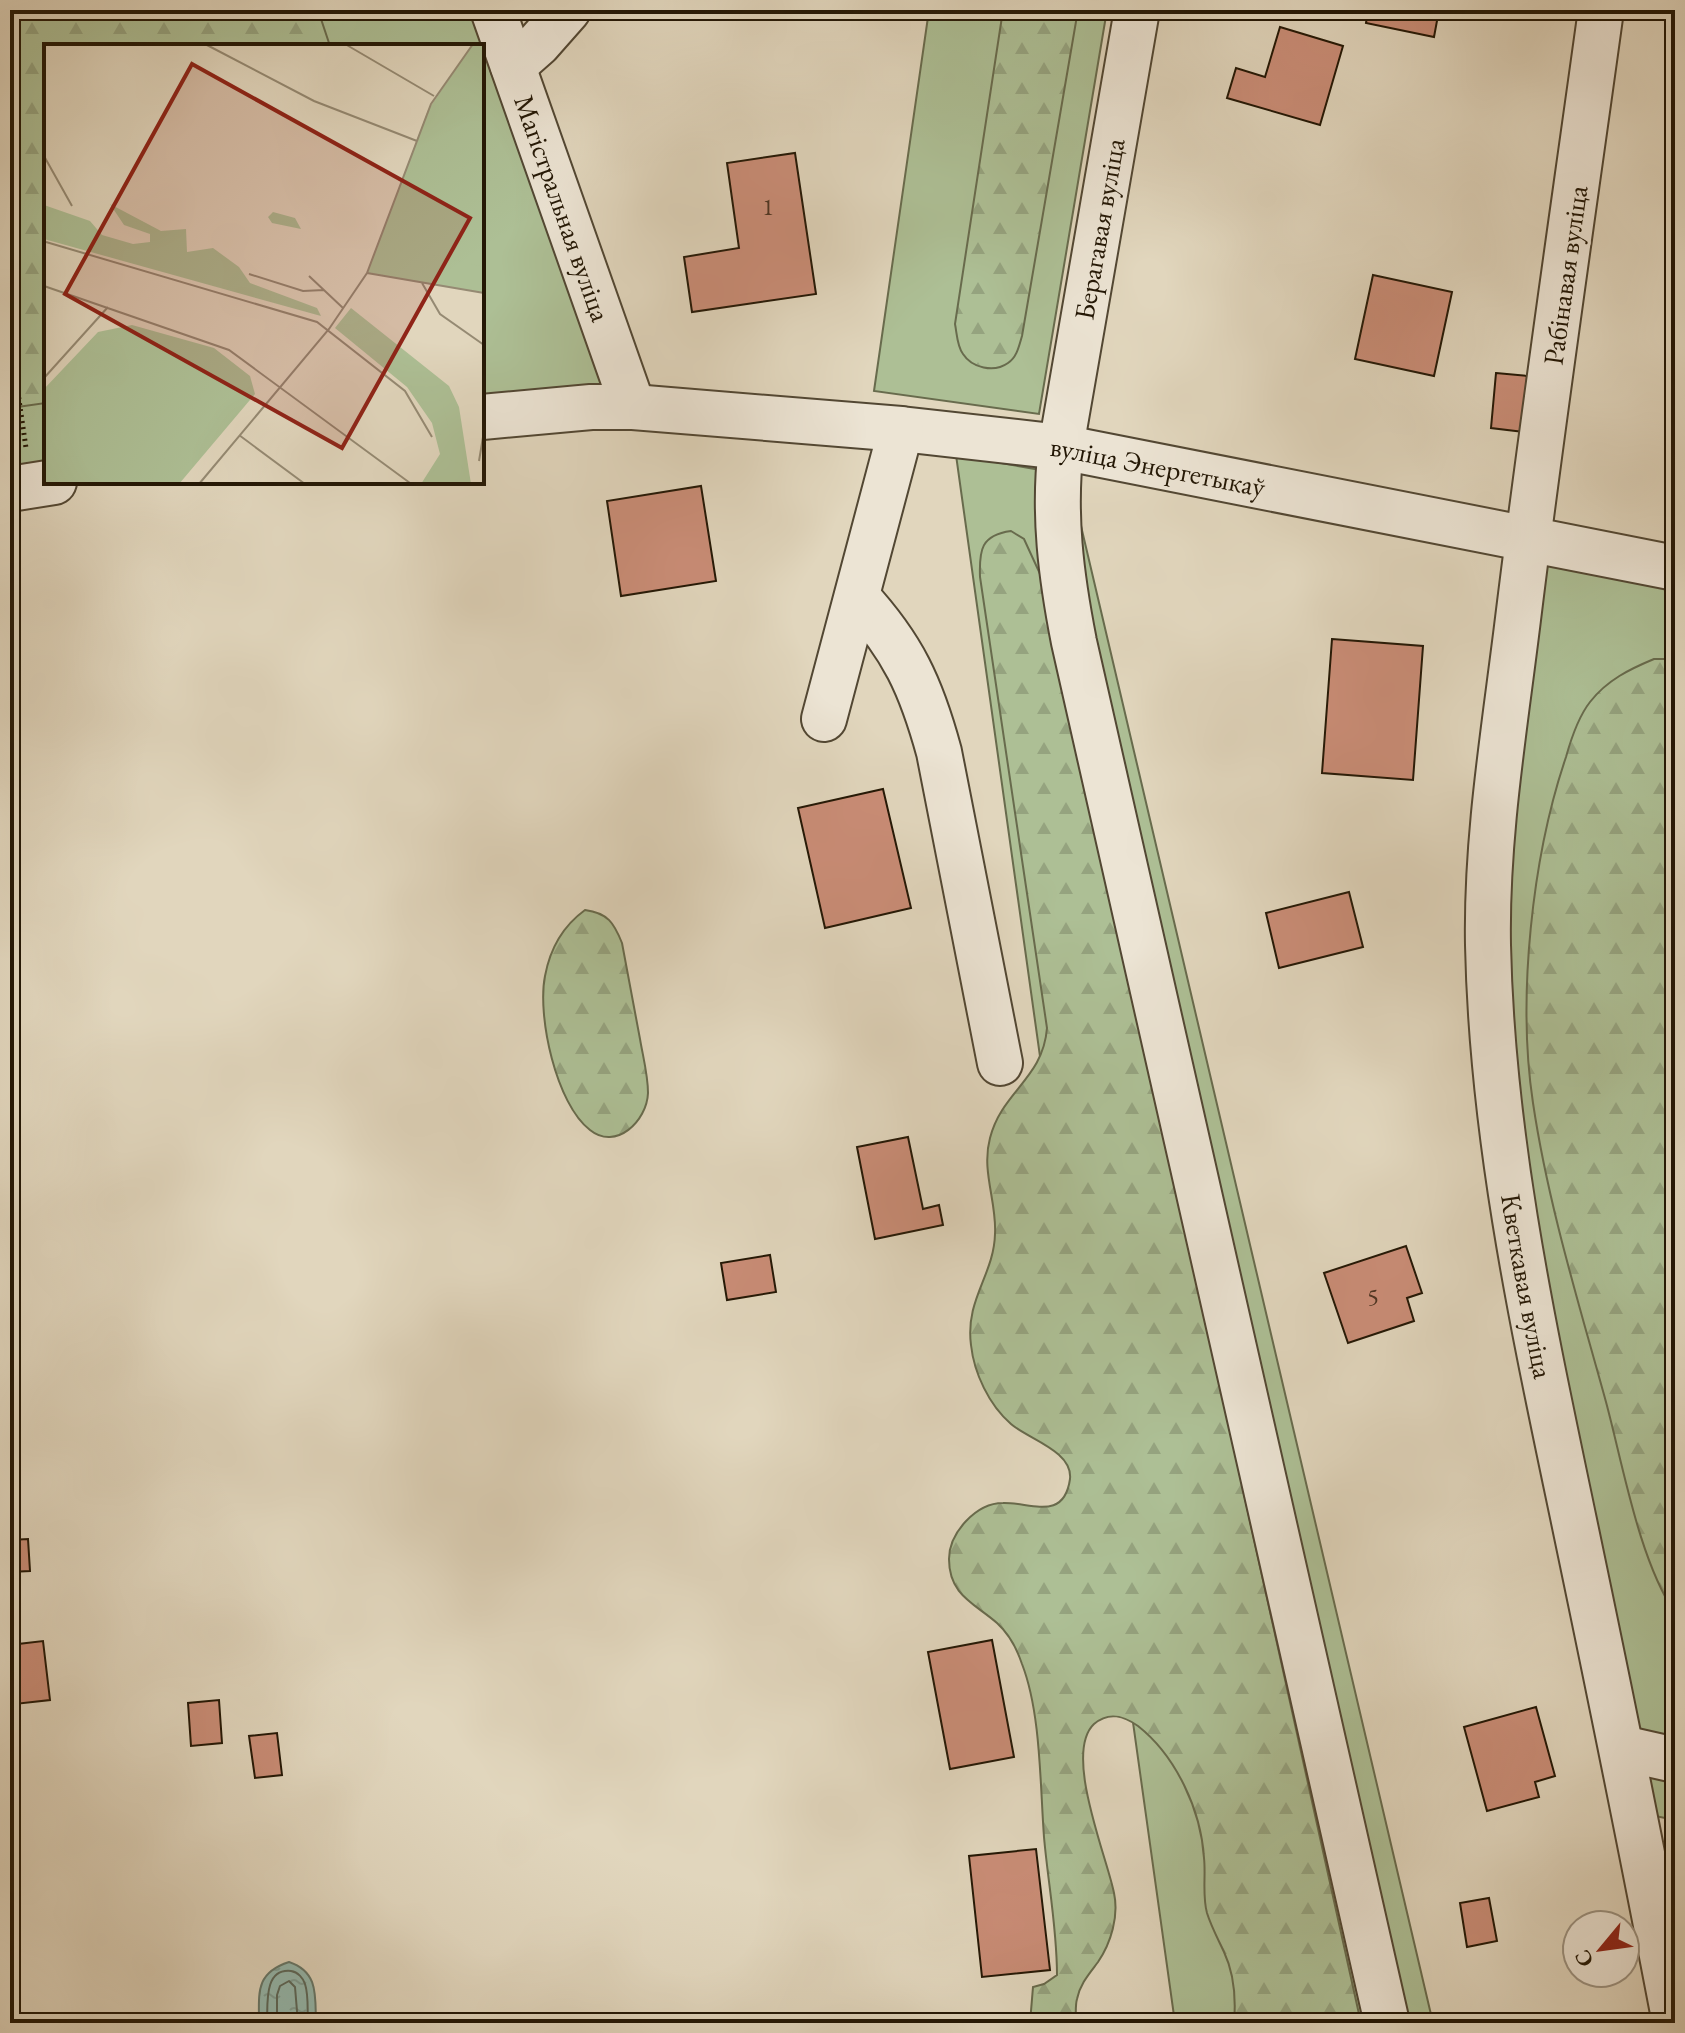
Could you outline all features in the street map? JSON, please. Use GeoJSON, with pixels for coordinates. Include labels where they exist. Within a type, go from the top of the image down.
{"type":"FeatureCollection","features":[{"type":"Feature","properties":{"kind":"street","name":"Магістральная вуліца"},"geometry":{"type":"LineString","coordinates":[[493,10],[633,407]]}},
{"type":"Feature","properties":{"kind":"street"},"geometry":{"type":"LineString","coordinates":[[513,66],[538,44],[568,10]]}},
{"type":"Feature","properties":{"kind":"street","name":"Берагавая вуліца"},"geometry":{"type":"LineString","coordinates":[[1137,10],[1061,447],[1056,487],[1057,534],[1074,642],[1387,2023]]}},
{"type":"Feature","properties":{"kind":"street","name":"Рабінавая вуліца"},"geometry":{"type":"LineString","coordinates":[[1528,539],[1601,10]]}},
{"type":"Feature","properties":{"kind":"street","name":"вуліца Энергетыкаў"},"geometry":{"type":"LineString","coordinates":[[484,417],[591,407],[633,407],[901,429],[1061,447],[1675,568]]}},
{"type":"Feature","properties":{"kind":"street"},"geometry":{"type":"LineString","coordinates":[[824,719],[901,429]]}},
{"type":"Feature","properties":{"kind":"street","name":"Кветкавая вуліца"},"geometry":{"type":"LineString","coordinates":[[1528,539],[1493,824],[1488,942],[1495,1067],[1508,1182],[1528,1302],[1622,1748],[1675,2023]]}},
{"type":"Feature","properties":{"kind":"street"},"geometry":{"type":"LineString","coordinates":[[857,597],[893,640],[908,664],[927,707],[939,752],[1000,1063]]}},
{"type":"Feature","properties":{"kind":"street"},"geometry":{"type":"LineString","coordinates":[[1622,1748],[1675,1760]]}},
{"type":"Feature","properties":{"kind":"path"},"geometry":{"type":"LineString","coordinates":[[10,338],[31,485]]}},
{"type":"Feature","properties":{"kind":"green space"},"geometry":{"type":"Polygon","coordinates":[[[10,10],[493,10],[633,407],[484,417],[484,44],[44,44],[44,482],[10,489],[10,10]]]}},
{"type":"Feature","properties":{"kind":"green space"},"geometry":{"type":"Polygon","coordinates":[[[10,10],[318,10],[329,44],[44,44],[44,403],[10,408],[10,10]]]}},
{"type":"Feature","properties":{"kind":"green space"},"geometry":{"type":"Polygon","coordinates":[[[929,10],[1107,10],[1039,414],[874,391],[929,10]]]}},
{"type":"Feature","properties":{"kind":"green space"},"geometry":{"type":"Polygon","coordinates":[[[1003,10],[1078,10],[1022,336],[1011,361],[990,368],[972,363],[963,354],[955,324],[1003,10]]]}},
{"type":"Feature","properties":{"kind":"green space"},"geometry":{"type":"Polygon","coordinates":[[[956,455],[1069,475],[1433,2023],[1175,2023],[956,455]]]}},
{"type":"Feature","properties":{"kind":"green space"},"geometry":{"type":"Polygon","coordinates":[[[1011,531],[1024,539],[1041,576],[1361,2023],[1234,2023],[1232,1977],[1207,1913],[1202,1840],[1192,1803],[1175,1768],[1152,1738],[1133,1723],[1111,1716],[1094,1724],[1086,1738],[1083,1758],[1090,1806],[1114,1893],[1113,1929],[1103,1955],[1080,1989],[1076,2023],[1030,2023],[1033,1987],[1057,1975],[1033,1704],[1022,1664],[1012,1642],[997,1623],[958,1590],[949,1559],[959,1530],[983,1508],[1003,1503],[1053,1505],[1061,1501],[1067,1492],[1070,1479],[1069,1469],[1057,1453],[1011,1424],[989,1398],[973,1356],[970,1329],[995,1234],[987,1162],[990,1138],[1003,1108],[1038,1060],[1047,1028],[980,577],[984,545],[993,536],[1011,531]]]}},
{"type":"Feature","properties":{"kind":"green space"},"geometry":{"type":"Polygon","coordinates":[[[1528,539],[1675,568],[1675,1820],[1635,1812],[1495,1067],[1528,539]]]}},
{"type":"Feature","properties":{"kind":"green space"},"geometry":{"type":"Polygon","coordinates":[[[1654,659],[1675,659],[1675,1613],[1651,1567],[1633,1511],[1556,1216],[1533,1103],[1527,1019],[1527,974],[1536,883],[1554,796],[1573,735],[1586,708],[1604,687],[1654,659]]]}},
{"type":"Feature","properties":{"kind":"green space"},"geometry":{"type":"Polygon","coordinates":[[[585,910],[609,920],[622,943],[647,1080],[648,1093],[642,1114],[628,1130],[610,1137],[590,1130],[568,1101],[552,1058],[544,1013],[543,993],[550,957],[564,931],[585,910]]]}},
{"type":"Feature","properties":{"kind":"water"},"geometry":{"type":"Polygon","coordinates":[[[289,1962],[299,1966],[310,1979],[315,1994],[316,2023],[259,2023],[261,1985],[270,1972],[289,1962]]]}},
{"type":"Feature","properties":{"kind":"building"},"geometry":{"type":"Polygon","coordinates":[[[1368,10],[1439,10],[1434,37],[1366,23],[1368,10]]]}},
{"type":"Feature","properties":{"kind":"building"},"geometry":{"type":"Polygon","coordinates":[[[1280,27],[1343,46],[1320,125],[1227,98],[1236,68],[1265,77],[1280,27]]]}},
{"type":"Feature","properties":{"kind":"building"},"geometry":{"type":"Polygon","coordinates":[[[795,153],[816,294],[692,312],[684,257],[739,248],[727,163],[795,153]]]}},
{"type":"Feature","properties":{"kind":"building"},"geometry":{"type":"Polygon","coordinates":[[[1373,275],[1452,292],[1434,376],[1355,359],[1373,275]]]}},
{"type":"Feature","properties":{"kind":"building"},"geometry":{"type":"Polygon","coordinates":[[[1496,373],[1538,377],[1533,433],[1491,428],[1496,373]]]}},
{"type":"Feature","properties":{"kind":"building"},"geometry":{"type":"Polygon","coordinates":[[[701,486],[716,581],[621,596],[607,501],[701,486]]]}},
{"type":"Feature","properties":{"kind":"building"},"geometry":{"type":"Polygon","coordinates":[[[1332,639],[1423,646],[1413,780],[1322,773],[1332,639]]]}},
{"type":"Feature","properties":{"kind":"building"},"geometry":{"type":"Polygon","coordinates":[[[883,789],[911,908],[825,928],[798,808],[883,789]]]}},
{"type":"Feature","properties":{"kind":"building"},"geometry":{"type":"Polygon","coordinates":[[[1349,892],[1363,947],[1279,968],[1266,913],[1349,892]]]}},
{"type":"Feature","properties":{"kind":"building"},"geometry":{"type":"Polygon","coordinates":[[[908,1137],[923,1209],[939,1205],[943,1225],[875,1239],[857,1147],[908,1137]]]}},
{"type":"Feature","properties":{"kind":"building"},"geometry":{"type":"Polygon","coordinates":[[[1406,1246],[1422,1293],[1407,1298],[1414,1321],[1348,1343],[1324,1273],[1406,1246]]]}},
{"type":"Feature","properties":{"kind":"building"},"geometry":{"type":"Polygon","coordinates":[[[770,1255],[776,1292],[727,1300],[721,1263],[770,1255]]]}},
{"type":"Feature","properties":{"kind":"building"},"geometry":{"type":"Polygon","coordinates":[[[28,1539],[30,1571],[10,1572],[10,1540],[28,1539]]]}},
{"type":"Feature","properties":{"kind":"building"},"geometry":{"type":"Polygon","coordinates":[[[992,1640],[1014,1757],[950,1769],[928,1652],[992,1640]]]}},
{"type":"Feature","properties":{"kind":"building"},"geometry":{"type":"Polygon","coordinates":[[[43,1641],[50,1700],[15,1704],[10,1645],[43,1641]]]}},
{"type":"Feature","properties":{"kind":"building"},"geometry":{"type":"Polygon","coordinates":[[[219,1700],[222,1743],[191,1746],[188,1703],[219,1700]]]}},
{"type":"Feature","properties":{"kind":"building"},"geometry":{"type":"Polygon","coordinates":[[[1536,1707],[1555,1776],[1535,1782],[1539,1797],[1487,1811],[1464,1727],[1536,1707]]]}},
{"type":"Feature","properties":{"kind":"building"},"geometry":{"type":"Polygon","coordinates":[[[277,1733],[282,1775],[255,1778],[249,1736],[277,1733]]]}},
{"type":"Feature","properties":{"kind":"building"},"geometry":{"type":"Polygon","coordinates":[[[1036,1849],[1050,1970],[982,1977],[969,1856],[1036,1849]]]}},
{"type":"Feature","properties":{"kind":"building"},"geometry":{"type":"Polygon","coordinates":[[[10,1860],[13,1860],[15,1954],[10,1954],[10,1860]]]}},
{"type":"Feature","properties":{"kind":"building"},"geometry":{"type":"Polygon","coordinates":[[[1489,1898],[1497,1941],[1467,1947],[1460,1903],[1489,1898]]]}}]}
